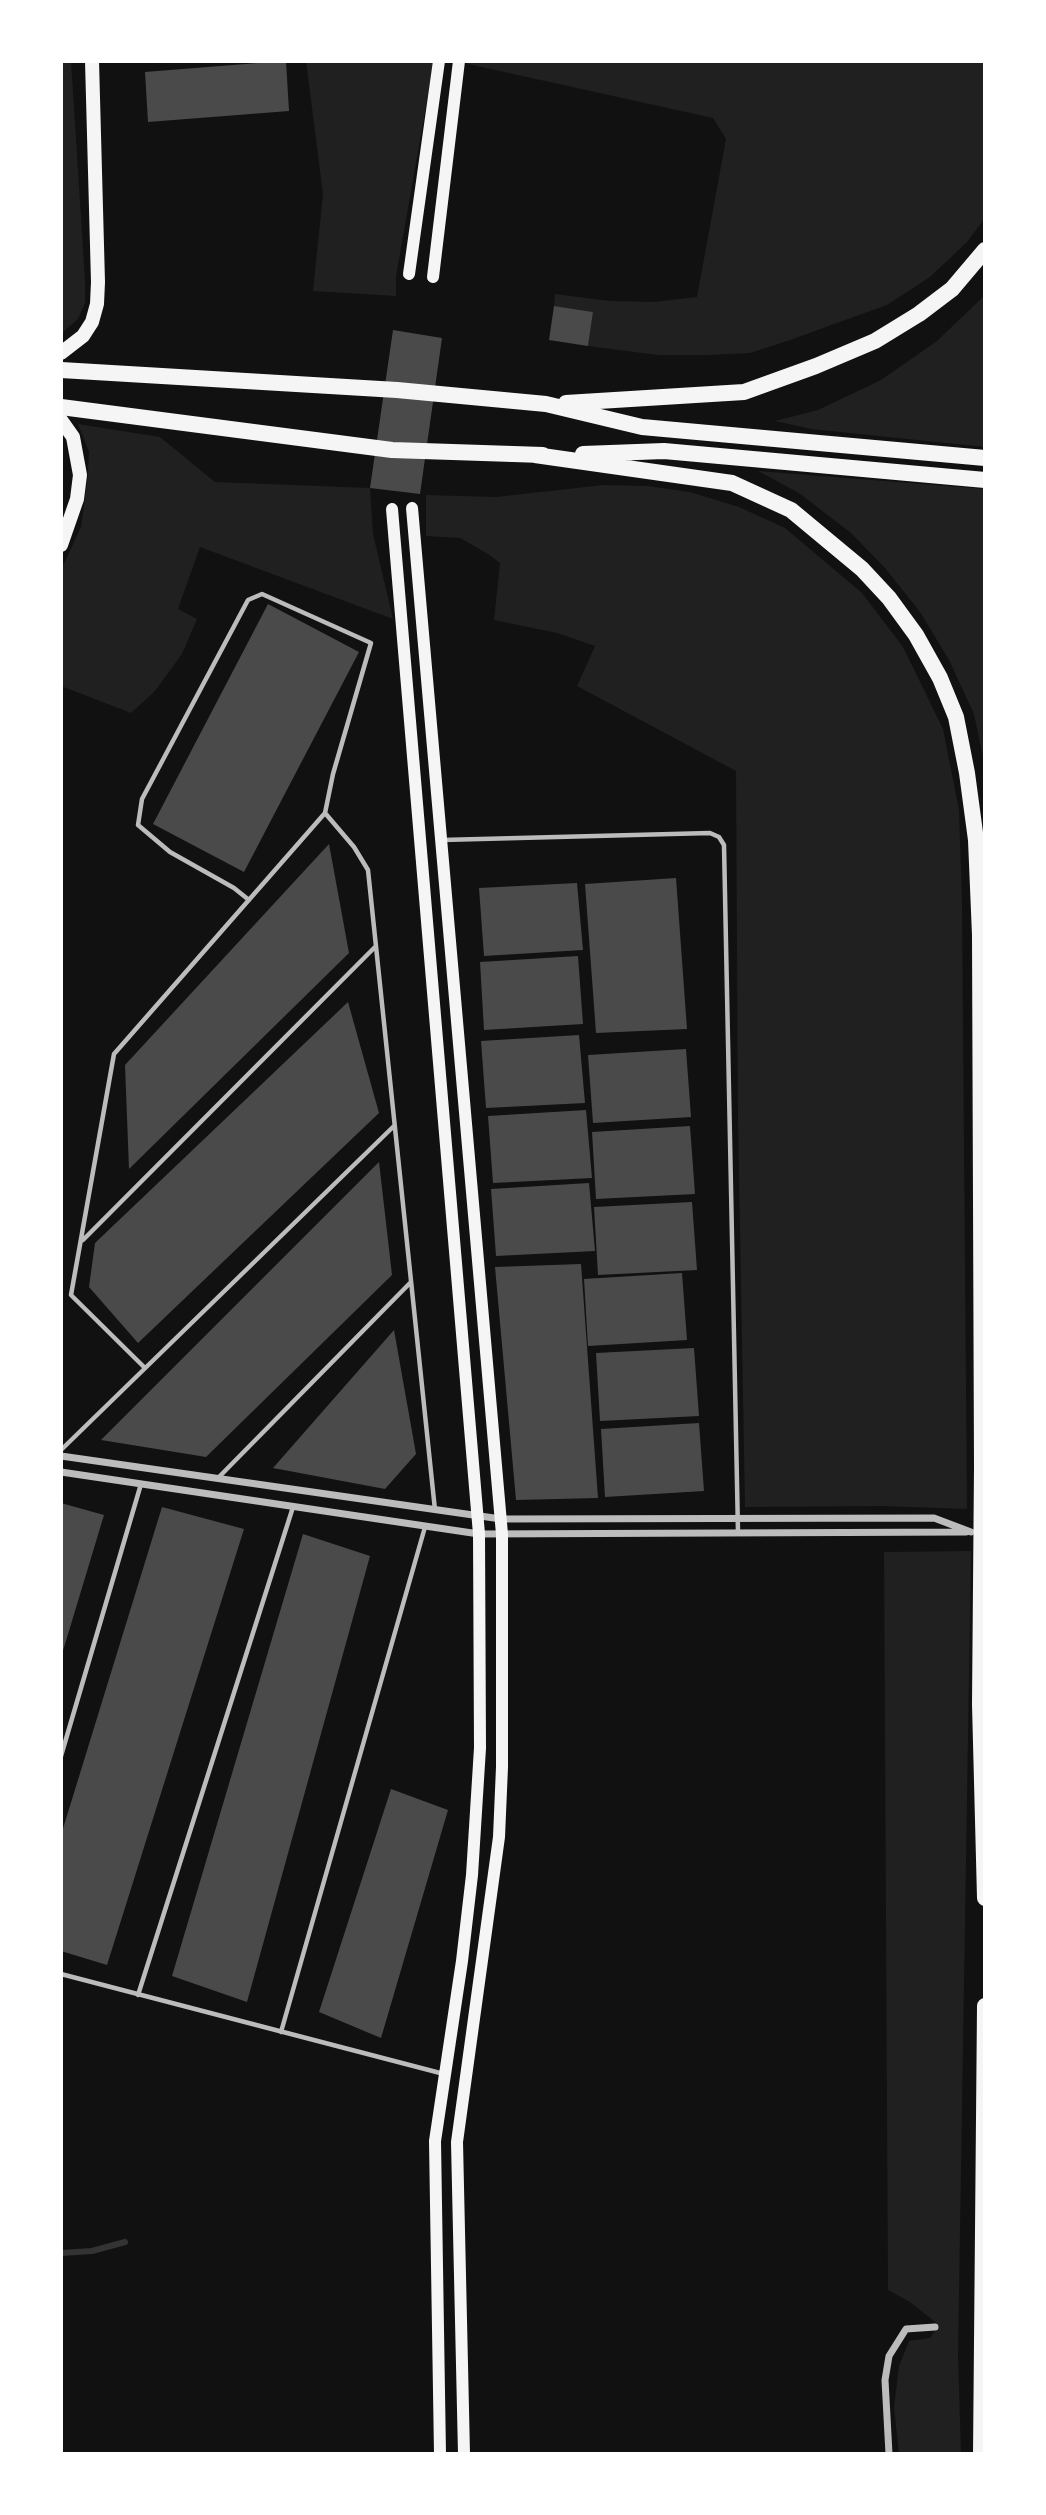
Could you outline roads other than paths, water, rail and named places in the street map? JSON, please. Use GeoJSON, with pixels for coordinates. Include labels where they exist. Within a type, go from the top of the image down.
{"type":"FeatureCollection","features":[{"type":"Feature","properties":{"kind":"highway"},"geometry":{"type":"LineString","coordinates":[[61,353],[83,336],[92,322],[97,304],[99,282],[92,61]]}},
{"type":"Feature","properties":{"kind":"highway"},"geometry":{"type":"LineString","coordinates":[[546,404],[744,392],[816,366],[886,334],[952,289],[985,250]]}},
{"type":"Feature","properties":{"kind":"highway"},"geometry":{"type":"LineString","coordinates":[[61,370],[386,389],[546,404],[642,427],[985,458]]}},
{"type":"Feature","properties":{"kind":"highway"},"geometry":{"type":"LineString","coordinates":[[61,407],[392,450],[535,455],[664,451],[985,480]]}},
{"type":"Feature","properties":{"kind":"highway"},"geometry":{"type":"LineString","coordinates":[[61,419],[73,437],[80,475],[77,499],[61,545]]}},
{"type":"Feature","properties":{"kind":"highway"},"geometry":{"type":"LineString","coordinates":[[535,455],[732,484],[791,510],[862,569],[889,598],[916,635],[940,678],[956,716],[976,840],[980,935],[980,1704],[985,1898]]}},
{"type":"Feature","properties":{"kind":"highway"},"geometry":{"type":"LineString","coordinates":[[981,2454],[985,2006]]}},
{"type":"Feature","properties":{"kind":"main road"},"geometry":{"type":"LineString","coordinates":[[409,274],[439,61]]}},
{"type":"Feature","properties":{"kind":"main road"},"geometry":{"type":"LineString","coordinates":[[433,277],[459,61]]}},
{"type":"Feature","properties":{"kind":"main road"},"geometry":{"type":"LineString","coordinates":[[412,508],[502,1534],[502,1767],[499,1837],[457,2142],[464,2454]]}},
{"type":"Feature","properties":{"kind":"main road"},"geometry":{"type":"LineString","coordinates":[[391,509],[479,1534],[480,1748],[472,1875],[435,2141],[440,2454]]}},
{"type":"Feature","properties":{"kind":"street"},"geometry":{"type":"LineString","coordinates":[[61,1456],[501,1519],[934,1518],[971,1532],[479,1534],[61,1472]]}},
{"type":"Feature","properties":{"kind":"street"},"geometry":{"type":"LineString","coordinates":[[889,2454],[885,2380],[889,2356],[906,2329],[935,2327]]}},
{"type":"Feature","properties":{"kind":"lane"},"geometry":{"type":"LineString","coordinates":[[145,1368],[71,1295],[114,1054],[249,900],[325,813],[333,774],[371,643],[262,594],[248,600],[142,799],[138,825],[170,852],[234,888],[249,900]]}},
{"type":"Feature","properties":{"kind":"lane"},"geometry":{"type":"LineString","coordinates":[[325,813],[354,847],[368,870],[435,1511]]}},
{"type":"Feature","properties":{"kind":"lane"},"geometry":{"type":"LineString","coordinates":[[442,840],[710,833],[719,837],[724,845],[738,1533]]}},
{"type":"Feature","properties":{"kind":"lane"},"geometry":{"type":"LineString","coordinates":[[81,1242],[376,946]]}},
{"type":"Feature","properties":{"kind":"lane"},"geometry":{"type":"LineString","coordinates":[[61,1450],[394,1125]]}},
{"type":"Feature","properties":{"kind":"lane"},"geometry":{"type":"LineString","coordinates":[[217,1479],[411,1282]]}},
{"type":"Feature","properties":{"kind":"lane"},"geometry":{"type":"LineString","coordinates":[[61,1756],[141,1484]]}},
{"type":"Feature","properties":{"kind":"lane"},"geometry":{"type":"LineString","coordinates":[[138,1995],[293,1506]]}},
{"type":"Feature","properties":{"kind":"lane"},"geometry":{"type":"LineString","coordinates":[[281,2032],[425,1526]]}},
{"type":"Feature","properties":{"kind":"lane"},"geometry":{"type":"LineString","coordinates":[[61,1974],[445,2074]]}},
{"type":"Feature","properties":{"kind":"waterway"},"geometry":{"type":"LineString","coordinates":[[61,2253],[92,2251],[125,2242]]}}]}
